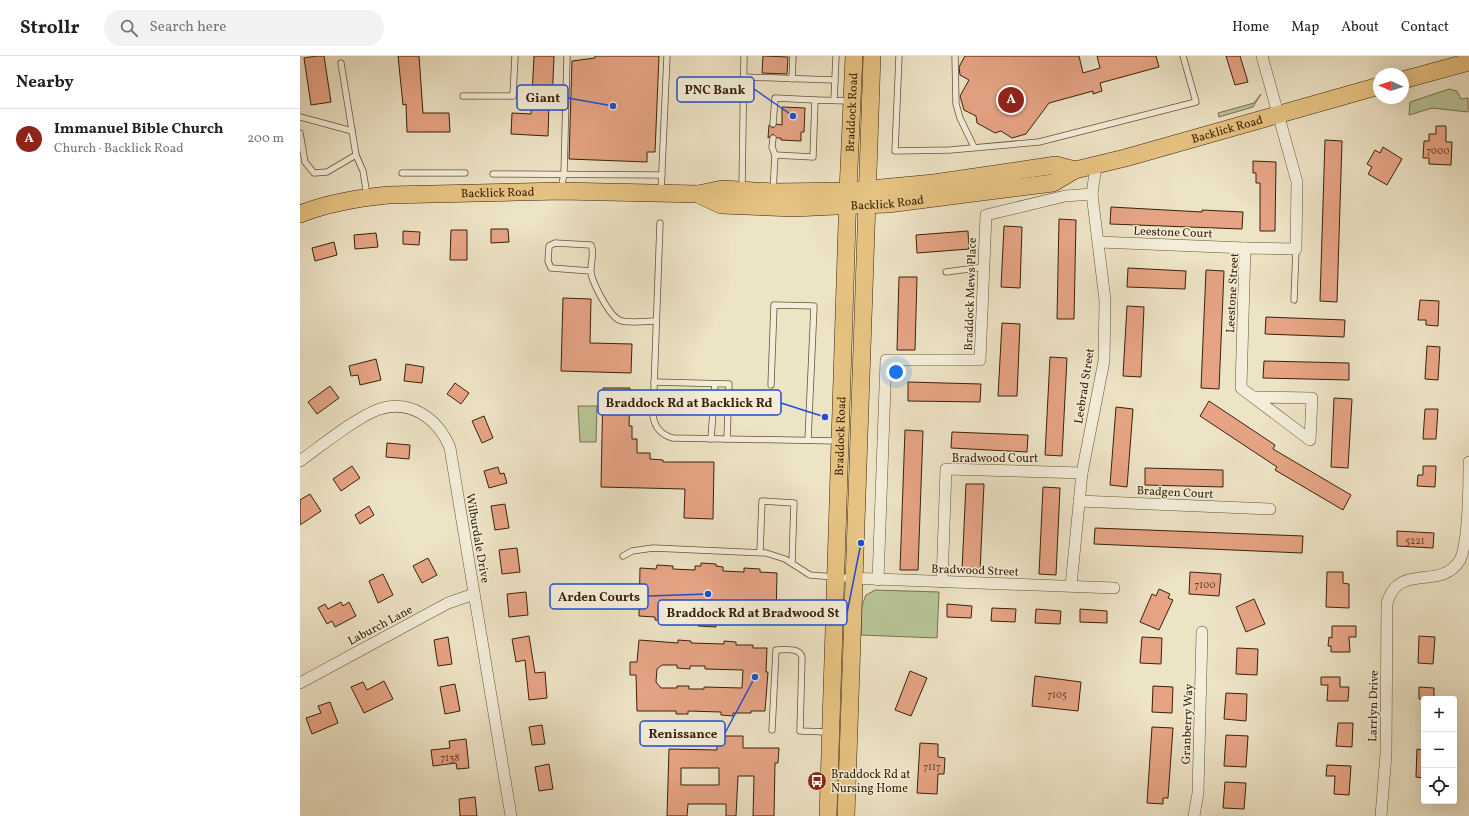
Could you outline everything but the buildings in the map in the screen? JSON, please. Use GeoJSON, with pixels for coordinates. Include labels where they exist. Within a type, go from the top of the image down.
{"type":"FeatureCollection","features":[{"type":"Feature","properties":{"kind":"main road","name":"Braddock Road"},"geometry":{"type":"LineString","coordinates":[[828,816],[847,198],[854,56]]}},
{"type":"Feature","properties":{"kind":"main road","name":"Braddock Road"},"geometry":{"type":"LineString","coordinates":[[846,816],[872,56]]}},
{"type":"Feature","properties":{"kind":"main road"},"geometry":{"type":"LineString","coordinates":[[1409,78],[1469,62]]}},
{"type":"Feature","properties":{"kind":"main road","name":"Backlick Road"},"geometry":{"type":"LineString","coordinates":[[300,214],[328,205],[368,197],[388,195],[561,191],[698,194],[722,189],[847,198],[866,197],[936,199],[1053,182],[1075,170],[1096,166],[1373,88]]}},
{"type":"Feature","properties":{"kind":"main road","name":"Backlick Road"},"geometry":{"type":"LineString","coordinates":[[698,194],[721,205],[794,208],[847,198]]}},
{"type":"Feature","properties":{"kind":"street"},"geometry":{"type":"LineString","coordinates":[[1262,56],[1297,182],[1296,249]]}},
{"type":"Feature","properties":{"kind":"street","name":"Leebrad Street"},"geometry":{"type":"LineString","coordinates":[[1071,586],[1082,473],[1104,361],[1106,300],[1092,194],[1096,166]]}},
{"type":"Feature","properties":{"kind":"street","name":"Braddock Mews Place"},"geometry":{"type":"LineString","coordinates":[[878,580],[886,360],[980,360],[986,215],[1065,196],[1092,194]]}},
{"type":"Feature","properties":{"kind":"street","name":"Leestone Court"},"geometry":{"type":"LineString","coordinates":[[1099,242],[1245,248]]}},
{"type":"Feature","properties":{"kind":"street","name":"Leestone Street"},"geometry":{"type":"LineString","coordinates":[[1255,397],[1312,398],[1310,440],[1255,397],[1241,388],[1245,248],[1296,249]]}},
{"type":"Feature","properties":{"kind":"street","name":"Wilburdale Drive"},"geometry":{"type":"LineString","coordinates":[[301,459],[368,414],[378,410],[401,407],[418,411],[432,420],[445,436],[450,448],[510,816]]}},
{"type":"Feature","properties":{"kind":"street","name":"Larrlyn Drive"},"geometry":{"type":"LineString","coordinates":[[1381,816],[1386,754],[1387,610],[1389,596],[1394,586],[1401,581],[1408,578],[1438,576],[1451,569],[1461,559],[1466,540],[1469,462]]}},
{"type":"Feature","properties":{"kind":"street","name":"Bradwood Court"},"geometry":{"type":"LineString","coordinates":[[942,582],[946,469],[1082,473]]}},
{"type":"Feature","properties":{"kind":"street","name":"Bradgen Court"},"geometry":{"type":"LineString","coordinates":[[1079,501],[1270,510]]}},
{"type":"Feature","properties":{"kind":"street","name":"Bradwood Street"},"geometry":{"type":"LineString","coordinates":[[836,578],[1114,588]]}},
{"type":"Feature","properties":{"kind":"street","name":"Laburch Lane"},"geometry":{"type":"LineString","coordinates":[[300,683],[448,602],[474,594]]}},
{"type":"Feature","properties":{"kind":"street","name":"Granberry Way"},"geometry":{"type":"LineString","coordinates":[[1194,816],[1198,793],[1202,632]]}},
{"type":"Feature","properties":{"kind":"lane"},"geometry":{"type":"LineString","coordinates":[[462,96],[513,96],[515,56]]}},
{"type":"Feature","properties":{"kind":"lane"},"geometry":{"type":"LineString","coordinates":[[561,191],[564,174],[567,56]]}},
{"type":"Feature","properties":{"kind":"lane"},"geometry":{"type":"LineString","coordinates":[[661,194],[667,56]]}},
{"type":"Feature","properties":{"kind":"lane"},"geometry":{"type":"LineString","coordinates":[[742,191],[744,56]]}},
{"type":"Feature","properties":{"kind":"lane"},"geometry":{"type":"LineString","coordinates":[[792,79],[793,56]]}},
{"type":"Feature","properties":{"kind":"lane"},"geometry":{"type":"LineString","coordinates":[[834,100],[836,56]]}},
{"type":"Feature","properties":{"kind":"lane"},"geometry":{"type":"LineString","coordinates":[[899,56],[894,151],[922,152],[1039,142],[1196,102],[1183,56]]}},
{"type":"Feature","properties":{"kind":"lane"},"geometry":{"type":"LineString","coordinates":[[955,56],[956,104],[960,118],[974,147]]}},
{"type":"Feature","properties":{"kind":"lane"},"geometry":{"type":"LineString","coordinates":[[341,63],[356,155],[363,171],[368,197]]}},
{"type":"Feature","properties":{"kind":"lane"},"geometry":{"type":"LineString","coordinates":[[743,77],[835,80]]}},
{"type":"Feature","properties":{"kind":"lane"},"geometry":{"type":"LineString","coordinates":[[773,124],[775,98],[852,101]]}},
{"type":"Feature","properties":{"kind":"lane"},"geometry":{"type":"LineString","coordinates":[[775,155],[813,157],[815,100]]}},
{"type":"Feature","properties":{"kind":"lane"},"geometry":{"type":"LineString","coordinates":[[300,117],[352,131]]}},
{"type":"Feature","properties":{"kind":"lane"},"geometry":{"type":"LineString","coordinates":[[300,134],[305,162],[314,173],[327,172],[356,155]]}},
{"type":"Feature","properties":{"kind":"lane"},"geometry":{"type":"LineString","coordinates":[[773,138],[772,146],[775,155],[773,192]]}},
{"type":"Feature","properties":{"kind":"lane"},"geometry":{"type":"LineString","coordinates":[[402,173],[465,173]]}},
{"type":"Feature","properties":{"kind":"lane"},"geometry":{"type":"LineString","coordinates":[[493,174],[662,175]]}},
{"type":"Feature","properties":{"kind":"lane"},"geometry":{"type":"LineString","coordinates":[[660,223],[653,416],[654,422],[661,432],[673,438],[840,441]]}},
{"type":"Feature","properties":{"kind":"lane"},"geometry":{"type":"LineString","coordinates":[[591,271],[551,268],[548,261],[549,246],[555,243],[591,245],[591,271],[597,288],[617,318],[624,321],[656,322]]}},
{"type":"Feature","properties":{"kind":"lane"},"geometry":{"type":"LineString","coordinates":[[1294,300],[1296,249]]}},
{"type":"Feature","properties":{"kind":"lane"},"geometry":{"type":"LineString","coordinates":[[946,272],[984,267]]}},
{"type":"Feature","properties":{"kind":"lane"},"geometry":{"type":"LineString","coordinates":[[771,386],[774,305],[814,306],[808,440]]}},
{"type":"Feature","properties":{"kind":"lane"},"geometry":{"type":"LineString","coordinates":[[654,382],[729,384],[727,439]]}},
{"type":"Feature","properties":{"kind":"lane"},"geometry":{"type":"LineString","coordinates":[[711,439],[715,384]]}},
{"type":"Feature","properties":{"kind":"lane"},"geometry":{"type":"LineString","coordinates":[[760,552],[762,501],[794,503],[792,563]]}},
{"type":"Feature","properties":{"kind":"lane"},"geometry":{"type":"LineString","coordinates":[[622,556],[632,551],[653,548],[760,552],[778,556],[810,575],[836,578]]}},
{"type":"Feature","properties":{"kind":"lane"},"geometry":{"type":"LineString","coordinates":[[772,730],[776,650],[796,650],[800,652],[802,657],[800,731],[831,732]]}},
{"type":"Feature","properties":{"kind":"green space"},"geometry":{"type":"Polygon","coordinates":[[[1449,89],[1457,91],[1461,99],[1468,98],[1468,112],[1432,108],[1409,115],[1410,102],[1449,89]]]}},
{"type":"Feature","properties":{"kind":"green space"},"geometry":{"type":"Polygon","coordinates":[[[1261,94],[1253,107],[1219,117],[1218,113],[1254,103],[1261,94]]]}},
{"type":"Feature","properties":{"kind":"green space"},"geometry":{"type":"Polygon","coordinates":[[[578,406],[597,406],[596,442],[580,442],[578,406]]]}},
{"type":"Feature","properties":{"kind":"green space"},"geometry":{"type":"Polygon","coordinates":[[[875,590],[939,592],[937,638],[861,635],[862,605],[866,595],[875,590]]]}},
{"type":"Feature","properties":{"kind":"place","name":"Immanuel Bible Church"},"geometry":{"type":"Point","coordinates":[1011,100]}},
{"type":"Feature","properties":{"kind":"place","name":"Giant"},"geometry":{"type":"Point","coordinates":[613,106]}},
{"type":"Feature","properties":{"kind":"place","name":"PNC Bank"},"geometry":{"type":"Point","coordinates":[793,116]}},
{"type":"Feature","properties":{"kind":"place","name":"Braddock Rd at Backlick Rd"},"geometry":{"type":"Point","coordinates":[825,417]}},
{"type":"Feature","properties":{"kind":"place","name":"Braddock Rd at Bradwood St"},"geometry":{"type":"Point","coordinates":[861,543]}},
{"type":"Feature","properties":{"kind":"place","name":"Arden Courts"},"geometry":{"type":"Point","coordinates":[708,594]}},
{"type":"Feature","properties":{"kind":"place","name":"Renissance"},"geometry":{"type":"Point","coordinates":[755,677]}},
{"type":"Feature","properties":{"kind":"place","name":"Braddock Rd at Nursing Home"},"geometry":{"type":"Point","coordinates":[817,781]}}]}
